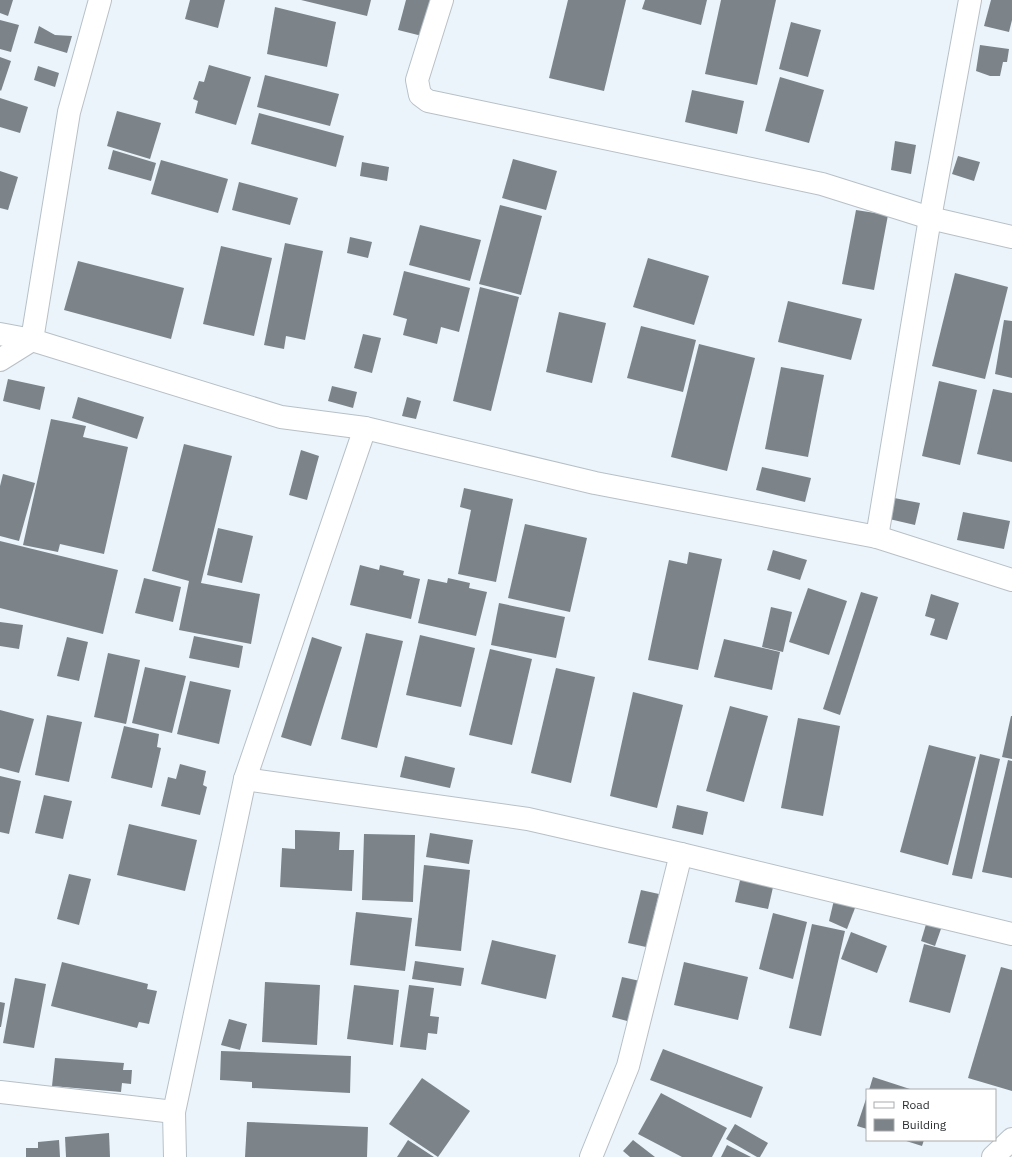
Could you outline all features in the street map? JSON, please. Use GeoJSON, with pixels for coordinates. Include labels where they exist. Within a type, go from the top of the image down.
{"type":"FeatureCollection","features":[{"type":"Feature","properties":{"kind":"street"},"geometry":{"type":"LineString","coordinates":[[0,360],[32,340],[69,112],[100,0]]}},
{"type":"Feature","properties":{"kind":"street"},"geometry":{"type":"LineString","coordinates":[[442,0],[417,80],[420,95],[428,101],[822,184],[930,218],[1012,237]]}},
{"type":"Feature","properties":{"kind":"street"},"geometry":{"type":"LineString","coordinates":[[877,537],[930,218],[970,0]]}},
{"type":"Feature","properties":{"kind":"street"},"geometry":{"type":"LineString","coordinates":[[0,334],[32,340],[281,417],[365,428],[595,483],[877,537],[1012,580]]}},
{"type":"Feature","properties":{"kind":"street"},"geometry":{"type":"LineString","coordinates":[[175,1157],[174,1112],[245,779],[365,428]]}},
{"type":"Feature","properties":{"kind":"street"},"geometry":{"type":"LineString","coordinates":[[245,779],[528,819],[681,854],[1012,934]]}},
{"type":"Feature","properties":{"kind":"street"},"geometry":{"type":"LineString","coordinates":[[591,1157],[628,1066],[681,854]]}},
{"type":"Feature","properties":{"kind":"street"},"geometry":{"type":"LineString","coordinates":[[0,1092],[174,1112]]}},
{"type":"Feature","properties":{"kind":"street"},"geometry":{"type":"LineString","coordinates":[[993,1157],[1012,1139]]}},
{"type":"Feature","properties":{"kind":"building"},"geometry":{"type":"Polygon","coordinates":[[[0,0],[13,0],[8,16],[0,13],[0,0]]]}},
{"type":"Feature","properties":{"kind":"building"},"geometry":{"type":"Polygon","coordinates":[[[190,0],[225,0],[218,28],[185,19],[190,0]]]}},
{"type":"Feature","properties":{"kind":"building"},"geometry":{"type":"Polygon","coordinates":[[[301,0],[371,0],[367,16],[301,0]]]}},
{"type":"Feature","properties":{"kind":"building"},"geometry":{"type":"Polygon","coordinates":[[[406,0],[431,0],[422,36],[398,30],[406,0]]]}},
{"type":"Feature","properties":{"kind":"building"},"geometry":{"type":"Polygon","coordinates":[[[568,0],[626,0],[604,91],[549,78],[568,0]]]}},
{"type":"Feature","properties":{"kind":"building"},"geometry":{"type":"Polygon","coordinates":[[[645,0],[707,0],[701,25],[642,9],[645,0]]]}},
{"type":"Feature","properties":{"kind":"building"},"geometry":{"type":"Polygon","coordinates":[[[721,0],[776,0],[757,85],[705,74],[721,0]]]}},
{"type":"Feature","properties":{"kind":"building"},"geometry":{"type":"Polygon","coordinates":[[[991,0],[1012,0],[1012,20],[1009,32],[984,26],[991,0]]]}},
{"type":"Feature","properties":{"kind":"building"},"geometry":{"type":"Polygon","coordinates":[[[275,7],[336,22],[327,67],[267,54],[275,7]]]}},
{"type":"Feature","properties":{"kind":"building"},"geometry":{"type":"Polygon","coordinates":[[[0,20],[19,25],[11,52],[0,49],[0,20]]]}},
{"type":"Feature","properties":{"kind":"building"},"geometry":{"type":"Polygon","coordinates":[[[791,22],[821,30],[808,77],[779,69],[791,22]]]}},
{"type":"Feature","properties":{"kind":"building"},"geometry":{"type":"Polygon","coordinates":[[[39,26],[55,35],[72,36],[67,53],[34,43],[39,26]]]}},
{"type":"Feature","properties":{"kind":"building"},"geometry":{"type":"Polygon","coordinates":[[[980,45],[1009,49],[1007,62],[1003,62],[1000,76],[990,76],[976,71],[980,45]]]}},
{"type":"Feature","properties":{"kind":"building"},"geometry":{"type":"Polygon","coordinates":[[[0,57],[11,61],[1,91],[0,90],[0,57]]]}},
{"type":"Feature","properties":{"kind":"building"},"geometry":{"type":"Polygon","coordinates":[[[209,65],[251,77],[236,125],[195,113],[198,101],[193,99],[199,81],[204,82],[209,65]]]}},
{"type":"Feature","properties":{"kind":"building"},"geometry":{"type":"Polygon","coordinates":[[[38,66],[59,73],[55,87],[34,80],[38,66]]]}},
{"type":"Feature","properties":{"kind":"building"},"geometry":{"type":"Polygon","coordinates":[[[265,75],[339,94],[330,126],[257,107],[265,75]]]}},
{"type":"Feature","properties":{"kind":"building"},"geometry":{"type":"Polygon","coordinates":[[[780,77],[824,90],[809,143],[765,131],[780,77]]]}},
{"type":"Feature","properties":{"kind":"building"},"geometry":{"type":"Polygon","coordinates":[[[692,90],[744,101],[737,134],[685,122],[692,90]]]}},
{"type":"Feature","properties":{"kind":"building"},"geometry":{"type":"Polygon","coordinates":[[[0,98],[28,107],[20,133],[0,127],[0,98]]]}},
{"type":"Feature","properties":{"kind":"building"},"geometry":{"type":"Polygon","coordinates":[[[117,111],[161,123],[150,159],[107,146],[117,111]]]}},
{"type":"Feature","properties":{"kind":"building"},"geometry":{"type":"Polygon","coordinates":[[[259,113],[344,136],[336,167],[251,144],[259,113]]]}},
{"type":"Feature","properties":{"kind":"building"},"geometry":{"type":"Polygon","coordinates":[[[895,141],[916,145],[911,174],[891,170],[895,141]]]}},
{"type":"Feature","properties":{"kind":"building"},"geometry":{"type":"Polygon","coordinates":[[[113,150],[156,163],[151,181],[108,169],[113,150]]]}},
{"type":"Feature","properties":{"kind":"building"},"geometry":{"type":"Polygon","coordinates":[[[958,156],[980,162],[974,181],[952,174],[958,156]]]}},
{"type":"Feature","properties":{"kind":"building"},"geometry":{"type":"Polygon","coordinates":[[[513,159],[557,171],[546,210],[502,198],[513,159]]]}},
{"type":"Feature","properties":{"kind":"building"},"geometry":{"type":"Polygon","coordinates":[[[161,160],[228,179],[218,213],[151,194],[161,160]]]}},
{"type":"Feature","properties":{"kind":"building"},"geometry":{"type":"Polygon","coordinates":[[[362,162],[389,167],[387,181],[360,176],[362,162]]]}},
{"type":"Feature","properties":{"kind":"building"},"geometry":{"type":"Polygon","coordinates":[[[0,171],[18,177],[8,210],[0,208],[0,171]]]}},
{"type":"Feature","properties":{"kind":"building"},"geometry":{"type":"Polygon","coordinates":[[[239,182],[298,198],[290,225],[232,210],[239,182]]]}},
{"type":"Feature","properties":{"kind":"building"},"geometry":{"type":"Polygon","coordinates":[[[500,205],[542,216],[521,295],[479,284],[500,205]]]}},
{"type":"Feature","properties":{"kind":"building"},"geometry":{"type":"Polygon","coordinates":[[[856,210],[888,215],[874,290],[842,284],[856,210]]]}},
{"type":"Feature","properties":{"kind":"building"},"geometry":{"type":"Polygon","coordinates":[[[420,225],[481,240],[470,281],[409,265],[420,225]]]}},
{"type":"Feature","properties":{"kind":"building"},"geometry":{"type":"Polygon","coordinates":[[[350,237],[372,242],[368,258],[347,253],[350,237]]]}},
{"type":"Feature","properties":{"kind":"building"},"geometry":{"type":"Polygon","coordinates":[[[285,243],[323,251],[305,340],[286,336],[284,349],[264,345],[285,243]]]}},
{"type":"Feature","properties":{"kind":"building"},"geometry":{"type":"Polygon","coordinates":[[[221,246],[272,258],[254,336],[203,324],[221,246]]]}},
{"type":"Feature","properties":{"kind":"building"},"geometry":{"type":"Polygon","coordinates":[[[648,258],[709,276],[694,325],[633,307],[648,258]]]}},
{"type":"Feature","properties":{"kind":"building"},"geometry":{"type":"Polygon","coordinates":[[[78,261],[184,288],[171,339],[64,310],[78,261]]]}},
{"type":"Feature","properties":{"kind":"building"},"geometry":{"type":"Polygon","coordinates":[[[404,271],[470,288],[459,332],[441,327],[437,344],[403,335],[407,319],[393,315],[404,271]]]}},
{"type":"Feature","properties":{"kind":"building"},"geometry":{"type":"Polygon","coordinates":[[[955,273],[1008,287],[985,379],[932,366],[955,273]]]}},
{"type":"Feature","properties":{"kind":"building"},"geometry":{"type":"Polygon","coordinates":[[[480,287],[519,297],[491,411],[453,401],[480,287]]]}},
{"type":"Feature","properties":{"kind":"building"},"geometry":{"type":"Polygon","coordinates":[[[788,301],[862,319],[851,360],[778,342],[788,301]]]}},
{"type":"Feature","properties":{"kind":"building"},"geometry":{"type":"Polygon","coordinates":[[[559,312],[606,323],[592,383],[546,372],[559,312]]]}},
{"type":"Feature","properties":{"kind":"building"},"geometry":{"type":"Polygon","coordinates":[[[1004,320],[1012,321],[1012,378],[995,374],[1004,320]]]}},
{"type":"Feature","properties":{"kind":"building"},"geometry":{"type":"Polygon","coordinates":[[[641,326],[696,340],[683,392],[627,378],[641,326]]]}},
{"type":"Feature","properties":{"kind":"building"},"geometry":{"type":"Polygon","coordinates":[[[363,334],[381,338],[372,373],[354,368],[363,334]]]}},
{"type":"Feature","properties":{"kind":"building"},"geometry":{"type":"Polygon","coordinates":[[[699,344],[755,358],[727,471],[671,457],[699,344]]]}},
{"type":"Feature","properties":{"kind":"building"},"geometry":{"type":"Polygon","coordinates":[[[781,367],[824,375],[808,457],[765,449],[781,367]]]}},
{"type":"Feature","properties":{"kind":"building"},"geometry":{"type":"Polygon","coordinates":[[[8,379],[45,387],[40,410],[3,401],[8,379]]]}},
{"type":"Feature","properties":{"kind":"building"},"geometry":{"type":"Polygon","coordinates":[[[939,381],[977,390],[960,465],[922,456],[939,381]]]}},
{"type":"Feature","properties":{"kind":"building"},"geometry":{"type":"Polygon","coordinates":[[[332,386],[357,392],[353,408],[328,401],[332,386]]]}},
{"type":"Feature","properties":{"kind":"building"},"geometry":{"type":"Polygon","coordinates":[[[993,389],[1012,393],[1012,462],[977,454],[993,389]]]}},
{"type":"Feature","properties":{"kind":"building"},"geometry":{"type":"Polygon","coordinates":[[[78,397],[144,417],[137,439],[72,418],[78,397]]]}},
{"type":"Feature","properties":{"kind":"building"},"geometry":{"type":"Polygon","coordinates":[[[407,397],[421,401],[416,419],[402,416],[407,397]]]}},
{"type":"Feature","properties":{"kind":"building"},"geometry":{"type":"Polygon","coordinates":[[[51,419],[86,426],[83,437],[128,447],[104,554],[60,544],[58,552],[23,545],[51,419]]]}},
{"type":"Feature","properties":{"kind":"building"},"geometry":{"type":"Polygon","coordinates":[[[184,444],[232,456],[201,583],[260,594],[251,644],[179,630],[189,581],[152,571],[184,444]]]}},
{"type":"Feature","properties":{"kind":"building"},"geometry":{"type":"Polygon","coordinates":[[[301,450],[319,456],[307,500],[289,495],[301,450]]]}},
{"type":"Feature","properties":{"kind":"building"},"geometry":{"type":"Polygon","coordinates":[[[762,467],[811,478],[805,502],[756,490],[762,467]]]}},
{"type":"Feature","properties":{"kind":"building"},"geometry":{"type":"Polygon","coordinates":[[[3,474],[35,483],[19,541],[0,536],[0,486],[3,474]]]}},
{"type":"Feature","properties":{"kind":"building"},"geometry":{"type":"Polygon","coordinates":[[[464,488],[513,499],[496,582],[458,574],[471,510],[460,507],[464,488]]]}},
{"type":"Feature","properties":{"kind":"building"},"geometry":{"type":"Polygon","coordinates":[[[889,497],[920,503],[915,525],[885,518],[889,497]]]}},
{"type":"Feature","properties":{"kind":"building"},"geometry":{"type":"Polygon","coordinates":[[[963,512],[1010,521],[1004,549],[957,540],[963,512]]]}},
{"type":"Feature","properties":{"kind":"building"},"geometry":{"type":"Polygon","coordinates":[[[525,524],[587,538],[570,612],[508,598],[525,524]]]}},
{"type":"Feature","properties":{"kind":"building"},"geometry":{"type":"Polygon","coordinates":[[[218,528],[253,536],[242,583],[207,575],[218,528]]]}},
{"type":"Feature","properties":{"kind":"building"},"geometry":{"type":"Polygon","coordinates":[[[0,541],[118,570],[103,634],[0,608],[0,541]]]}},
{"type":"Feature","properties":{"kind":"building"},"geometry":{"type":"Polygon","coordinates":[[[773,550],[807,560],[800,580],[767,570],[773,550]]]}},
{"type":"Feature","properties":{"kind":"building"},"geometry":{"type":"Polygon","coordinates":[[[689,552],[722,559],[698,670],[648,660],[669,560],[687,564],[689,552]]]}},
{"type":"Feature","properties":{"kind":"building"},"geometry":{"type":"Polygon","coordinates":[[[360,565],[379,570],[380,565],[404,571],[403,575],[420,579],[411,619],[350,605],[360,565]]]}},
{"type":"Feature","properties":{"kind":"building"},"geometry":{"type":"Polygon","coordinates":[[[144,578],[181,587],[173,622],[135,613],[144,578]]]}},
{"type":"Feature","properties":{"kind":"building"},"geometry":{"type":"Polygon","coordinates":[[[448,578],[470,583],[469,588],[487,592],[476,636],[418,623],[428,579],[447,583],[448,578]]]}},
{"type":"Feature","properties":{"kind":"building"},"geometry":{"type":"Polygon","coordinates":[[[808,588],[847,601],[829,655],[789,642],[808,588]]]}},
{"type":"Feature","properties":{"kind":"building"},"geometry":{"type":"Polygon","coordinates":[[[861,592],[878,597],[840,715],[823,709],[861,592]]]}},
{"type":"Feature","properties":{"kind":"building"},"geometry":{"type":"Polygon","coordinates":[[[931,594],[959,603],[947,640],[930,635],[935,619],[925,616],[931,594]]]}},
{"type":"Feature","properties":{"kind":"building"},"geometry":{"type":"Polygon","coordinates":[[[499,603],[565,617],[556,658],[491,645],[499,603]]]}},
{"type":"Feature","properties":{"kind":"building"},"geometry":{"type":"Polygon","coordinates":[[[771,607],[792,612],[783,652],[762,647],[771,607]]]}},
{"type":"Feature","properties":{"kind":"building"},"geometry":{"type":"Polygon","coordinates":[[[0,622],[23,625],[19,649],[0,646],[0,622]]]}},
{"type":"Feature","properties":{"kind":"building"},"geometry":{"type":"Polygon","coordinates":[[[366,633],[403,641],[377,748],[341,739],[366,633]]]}},
{"type":"Feature","properties":{"kind":"building"},"geometry":{"type":"Polygon","coordinates":[[[420,635],[475,648],[461,707],[406,695],[420,635]]]}},
{"type":"Feature","properties":{"kind":"building"},"geometry":{"type":"Polygon","coordinates":[[[194,636],[243,646],[239,668],[189,658],[194,636]]]}},
{"type":"Feature","properties":{"kind":"building"},"geometry":{"type":"Polygon","coordinates":[[[67,637],[88,642],[79,681],[57,676],[67,637]]]}},
{"type":"Feature","properties":{"kind":"building"},"geometry":{"type":"Polygon","coordinates":[[[312,637],[342,647],[311,746],[281,737],[312,637]]]}},
{"type":"Feature","properties":{"kind":"building"},"geometry":{"type":"Polygon","coordinates":[[[724,639],[780,652],[772,690],[714,677],[724,639]]]}},
{"type":"Feature","properties":{"kind":"building"},"geometry":{"type":"Polygon","coordinates":[[[490,649],[532,659],[512,745],[469,735],[490,649]]]}},
{"type":"Feature","properties":{"kind":"building"},"geometry":{"type":"Polygon","coordinates":[[[108,653],[140,660],[126,724],[94,717],[108,653]]]}},
{"type":"Feature","properties":{"kind":"building"},"geometry":{"type":"Polygon","coordinates":[[[145,667],[186,676],[172,733],[132,723],[145,667]]]}},
{"type":"Feature","properties":{"kind":"building"},"geometry":{"type":"Polygon","coordinates":[[[556,668],[595,677],[571,783],[531,773],[556,668]]]}},
{"type":"Feature","properties":{"kind":"building"},"geometry":{"type":"Polygon","coordinates":[[[190,681],[231,690],[219,744],[177,734],[190,681]]]}},
{"type":"Feature","properties":{"kind":"building"},"geometry":{"type":"Polygon","coordinates":[[[633,692],[683,705],[657,808],[610,796],[633,692]]]}},
{"type":"Feature","properties":{"kind":"building"},"geometry":{"type":"Polygon","coordinates":[[[730,706],[768,716],[744,802],[706,791],[730,706]]]}},
{"type":"Feature","properties":{"kind":"building"},"geometry":{"type":"Polygon","coordinates":[[[0,710],[34,719],[19,773],[0,768],[0,710]]]}},
{"type":"Feature","properties":{"kind":"building"},"geometry":{"type":"Polygon","coordinates":[[[47,715],[82,722],[69,782],[35,775],[47,715]]]}},
{"type":"Feature","properties":{"kind":"building"},"geometry":{"type":"Polygon","coordinates":[[[1012,716],[1012,759],[1002,757],[1012,716]]]}},
{"type":"Feature","properties":{"kind":"building"},"geometry":{"type":"Polygon","coordinates":[[[798,718],[840,726],[823,816],[781,808],[798,718]]]}},
{"type":"Feature","properties":{"kind":"building"},"geometry":{"type":"Polygon","coordinates":[[[124,726],[159,734],[157,747],[161,748],[152,788],[111,778],[124,726]]]}},
{"type":"Feature","properties":{"kind":"building"},"geometry":{"type":"Polygon","coordinates":[[[929,745],[976,757],[948,865],[900,852],[929,745]]]}},
{"type":"Feature","properties":{"kind":"building"},"geometry":{"type":"Polygon","coordinates":[[[980,754],[1000,759],[972,879],[952,875],[980,754]]]}},
{"type":"Feature","properties":{"kind":"building"},"geometry":{"type":"Polygon","coordinates":[[[405,756],[455,768],[450,788],[400,777],[405,756]]]}},
{"type":"Feature","properties":{"kind":"building"},"geometry":{"type":"Polygon","coordinates":[[[1008,760],[1012,761],[1012,878],[982,872],[1008,760]]]}},
{"type":"Feature","properties":{"kind":"building"},"geometry":{"type":"Polygon","coordinates":[[[180,764],[206,771],[203,785],[207,787],[200,815],[161,806],[168,777],[176,779],[180,764]]]}},
{"type":"Feature","properties":{"kind":"building"},"geometry":{"type":"Polygon","coordinates":[[[0,776],[21,781],[9,834],[0,832],[0,776]]]}},
{"type":"Feature","properties":{"kind":"building"},"geometry":{"type":"Polygon","coordinates":[[[44,795],[72,801],[63,839],[35,833],[44,795]]]}},
{"type":"Feature","properties":{"kind":"building"},"geometry":{"type":"Polygon","coordinates":[[[677,805],[708,812],[703,835],[672,828],[677,805]]]}},
{"type":"Feature","properties":{"kind":"building"},"geometry":{"type":"Polygon","coordinates":[[[129,824],[197,840],[185,891],[117,875],[129,824]]]}},
{"type":"Feature","properties":{"kind":"building"},"geometry":{"type":"Polygon","coordinates":[[[295,830],[340,832],[339,850],[354,850],[352,891],[280,887],[282,848],[295,849],[295,830]]]}},
{"type":"Feature","properties":{"kind":"building"},"geometry":{"type":"Polygon","coordinates":[[[430,833],[473,840],[469,864],[426,857],[430,833]]]}},
{"type":"Feature","properties":{"kind":"building"},"geometry":{"type":"Polygon","coordinates":[[[364,834],[415,835],[413,902],[362,900],[364,834]]]}},
{"type":"Feature","properties":{"kind":"building"},"geometry":{"type":"Polygon","coordinates":[[[424,865],[470,870],[461,951],[415,946],[424,865]]]}},
{"type":"Feature","properties":{"kind":"building"},"geometry":{"type":"Polygon","coordinates":[[[69,874],[91,879],[79,925],[57,919],[69,874]]]}},
{"type":"Feature","properties":{"kind":"building"},"geometry":{"type":"Polygon","coordinates":[[[741,876],[774,883],[768,909],[735,902],[741,876]]]}},
{"type":"Feature","properties":{"kind":"building"},"geometry":{"type":"Polygon","coordinates":[[[641,890],[659,894],[646,947],[628,943],[641,890]]]}},
{"type":"Feature","properties":{"kind":"building"},"geometry":{"type":"Polygon","coordinates":[[[834,900],[855,908],[847,929],[829,921],[834,900]]]}},
{"type":"Feature","properties":{"kind":"building"},"geometry":{"type":"Polygon","coordinates":[[[356,912],[412,918],[405,971],[350,965],[356,912]]]}},
{"type":"Feature","properties":{"kind":"building"},"geometry":{"type":"Polygon","coordinates":[[[773,913],[807,922],[793,979],[759,969],[773,913]]]}},
{"type":"Feature","properties":{"kind":"building"},"geometry":{"type":"Polygon","coordinates":[[[927,921],[942,926],[935,946],[921,941],[927,921]]]}},
{"type":"Feature","properties":{"kind":"building"},"geometry":{"type":"Polygon","coordinates":[[[812,924],[845,931],[821,1036],[789,1028],[812,924]]]}},
{"type":"Feature","properties":{"kind":"building"},"geometry":{"type":"Polygon","coordinates":[[[851,932],[887,946],[877,973],[841,959],[851,932]]]}},
{"type":"Feature","properties":{"kind":"building"},"geometry":{"type":"Polygon","coordinates":[[[492,940],[556,955],[546,999],[481,984],[492,940]]]}},
{"type":"Feature","properties":{"kind":"building"},"geometry":{"type":"Polygon","coordinates":[[[924,944],[966,955],[950,1013],[909,1002],[924,944]]]}},
{"type":"Feature","properties":{"kind":"building"},"geometry":{"type":"Polygon","coordinates":[[[415,961],[464,968],[461,986],[412,979],[415,961]]]}},
{"type":"Feature","properties":{"kind":"building"},"geometry":{"type":"Polygon","coordinates":[[[62,962],[148,984],[147,989],[157,991],[149,1024],[139,1022],[137,1028],[51,1006],[62,962]]]}},
{"type":"Feature","properties":{"kind":"building"},"geometry":{"type":"Polygon","coordinates":[[[684,962],[748,977],[738,1020],[674,1005],[684,962]]]}},
{"type":"Feature","properties":{"kind":"building"},"geometry":{"type":"Polygon","coordinates":[[[1001,967],[1012,970],[1012,1091],[968,1078],[1001,967]]]}},
{"type":"Feature","properties":{"kind":"building"},"geometry":{"type":"Polygon","coordinates":[[[622,977],[640,981],[631,1022],[612,1017],[622,977]]]}},
{"type":"Feature","properties":{"kind":"building"},"geometry":{"type":"Polygon","coordinates":[[[15,978],[46,984],[34,1048],[3,1043],[15,978]]]}},
{"type":"Feature","properties":{"kind":"building"},"geometry":{"type":"Polygon","coordinates":[[[265,982],[320,985],[317,1045],[262,1042],[265,982]]]}},
{"type":"Feature","properties":{"kind":"building"},"geometry":{"type":"Polygon","coordinates":[[[354,985],[399,990],[393,1045],[347,1039],[354,985]]]}},
{"type":"Feature","properties":{"kind":"building"},"geometry":{"type":"Polygon","coordinates":[[[409,985],[434,988],[430,1016],[439,1017],[437,1034],[428,1033],[426,1050],[400,1047],[409,985]]]}},
{"type":"Feature","properties":{"kind":"building"},"geometry":{"type":"Polygon","coordinates":[[[0,1002],[5,1003],[1,1027],[0,1027],[0,1002]]]}},
{"type":"Feature","properties":{"kind":"building"},"geometry":{"type":"Polygon","coordinates":[[[229,1019],[247,1024],[240,1050],[221,1045],[229,1019]]]}},
{"type":"Feature","properties":{"kind":"building"},"geometry":{"type":"Polygon","coordinates":[[[663,1049],[763,1087],[751,1118],[650,1080],[663,1049]]]}},
{"type":"Feature","properties":{"kind":"building"},"geometry":{"type":"Polygon","coordinates":[[[221,1051],[351,1056],[350,1093],[252,1088],[252,1082],[220,1080],[221,1051]]]}},
{"type":"Feature","properties":{"kind":"building"},"geometry":{"type":"Polygon","coordinates":[[[55,1058],[124,1063],[123,1070],[132,1070],[131,1084],[122,1083],[121,1092],[52,1086],[55,1058]]]}},
{"type":"Feature","properties":{"kind":"building"},"geometry":{"type":"Polygon","coordinates":[[[873,1077],[910,1089],[869,1089],[873,1077]]]}},
{"type":"Feature","properties":{"kind":"building"},"geometry":{"type":"Polygon","coordinates":[[[422,1078],[470,1111],[438,1157],[389,1124],[422,1078]]]}},
{"type":"Feature","properties":{"kind":"building"},"geometry":{"type":"Polygon","coordinates":[[[661,1093],[727,1128],[712,1157],[682,1157],[638,1134],[661,1093]]]}},
{"type":"Feature","properties":{"kind":"building"},"geometry":{"type":"Polygon","coordinates":[[[866,1099],[866,1129],[857,1126],[866,1099]]]}},
{"type":"Feature","properties":{"kind":"building"},"geometry":{"type":"Polygon","coordinates":[[[247,1122],[368,1127],[367,1157],[245,1157],[247,1122]]]}},
{"type":"Feature","properties":{"kind":"building"},"geometry":{"type":"Polygon","coordinates":[[[735,1124],[768,1143],[760,1157],[757,1157],[726,1139],[735,1124]]]}},
{"type":"Feature","properties":{"kind":"building"},"geometry":{"type":"Polygon","coordinates":[[[109,1133],[110,1157],[66,1157],[65,1137],[109,1133]]]}},
{"type":"Feature","properties":{"kind":"building"},"geometry":{"type":"Polygon","coordinates":[[[59,1140],[60,1157],[26,1157],[26,1148],[38,1148],[38,1142],[59,1140]]]}},
{"type":"Feature","properties":{"kind":"building"},"geometry":{"type":"Polygon","coordinates":[[[408,1140],[434,1157],[397,1157],[408,1140]]]}},
{"type":"Feature","properties":{"kind":"building"},"geometry":{"type":"Polygon","coordinates":[[[633,1140],[655,1157],[630,1157],[623,1151],[633,1140]]]}},
{"type":"Feature","properties":{"kind":"building"},"geometry":{"type":"Polygon","coordinates":[[[906,1141],[924,1141],[922,1146],[906,1141]]]}},
{"type":"Feature","properties":{"kind":"building"},"geometry":{"type":"Polygon","coordinates":[[[727,1145],[751,1157],[721,1157],[727,1145]]]}}]}
